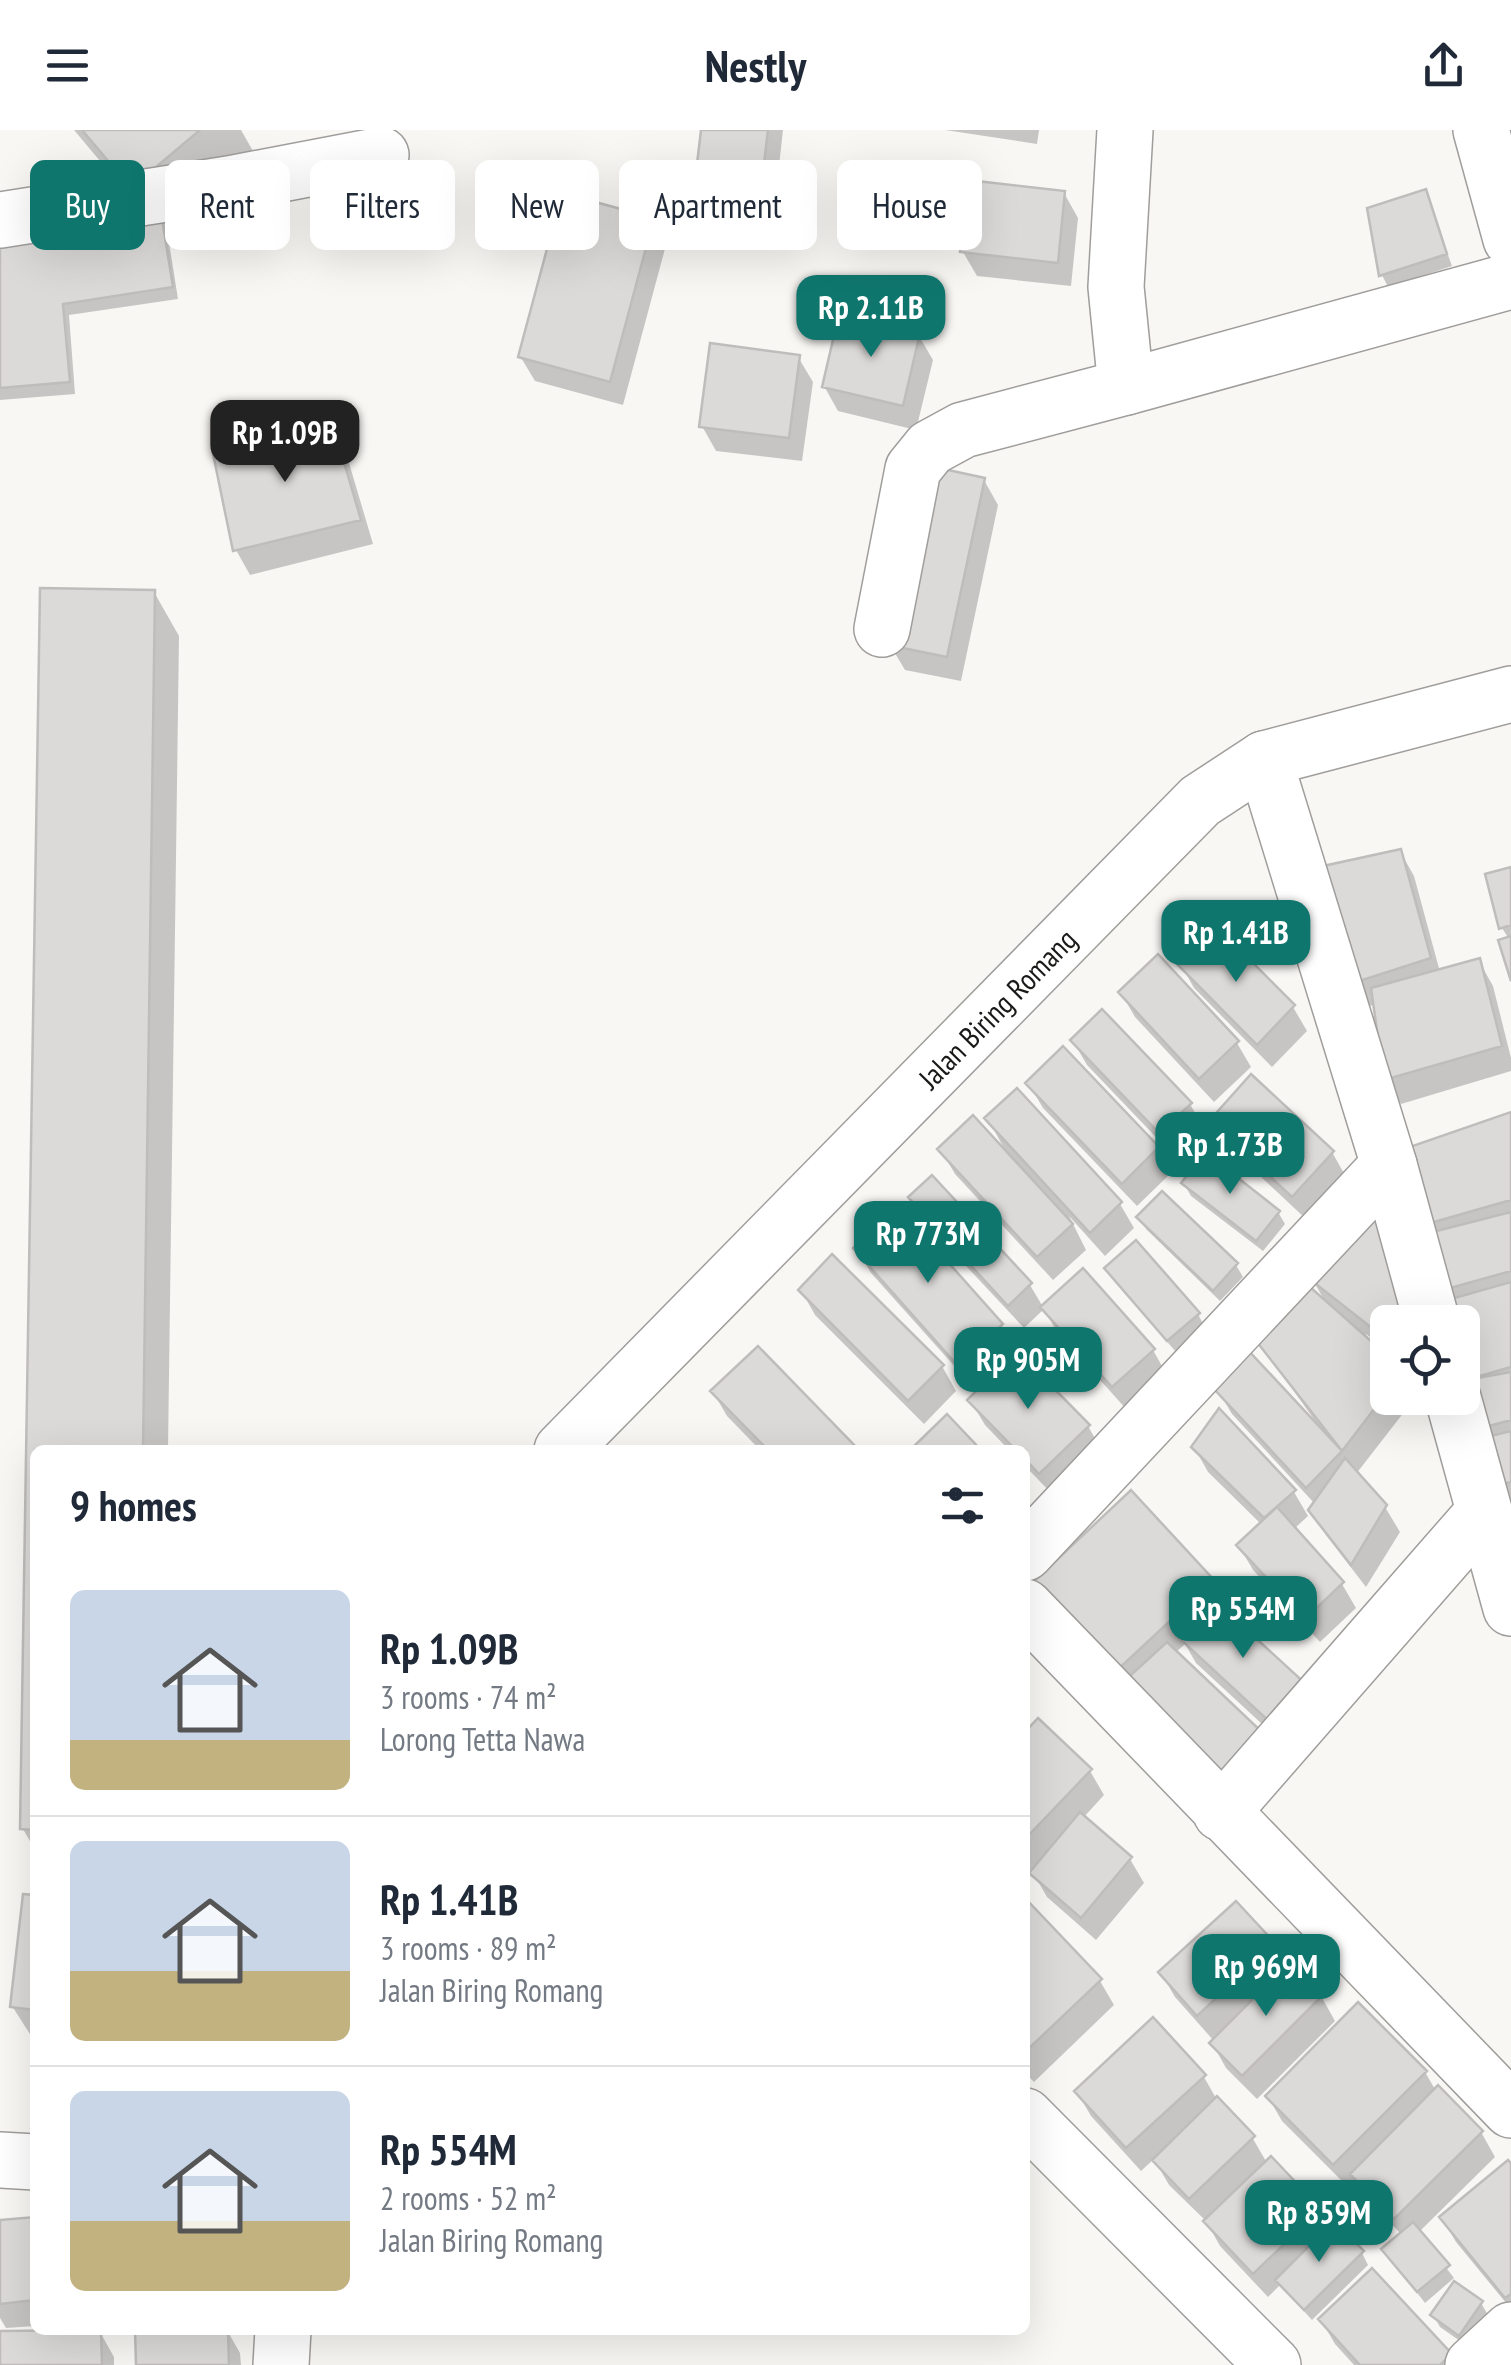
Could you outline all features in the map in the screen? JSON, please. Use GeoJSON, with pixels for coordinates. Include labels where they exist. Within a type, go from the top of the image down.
{"type":"FeatureCollection","features":[{"type":"Feature","properties":{"kind":"street"},"geometry":{"type":"LineString","coordinates":[[1125,130],[1116,286],[1126,387]]}},
{"type":"Feature","properties":{"kind":"street"},"geometry":{"type":"LineString","coordinates":[[1481,130],[1511,239]]}},
{"type":"Feature","properties":{"kind":"street"},"geometry":{"type":"LineString","coordinates":[[0,220],[229,184],[380,155]]}},
{"type":"Feature","properties":{"kind":"street"},"geometry":{"type":"LineString","coordinates":[[882,629],[913,469],[930,448],[963,430],[1511,281]]}},
{"type":"Feature","properties":{"kind":"street","name":"Jalan Biring Romang"},"geometry":{"type":"LineString","coordinates":[[567,1445],[1200,801],[1264,758],[1511,694]]}},
{"type":"Feature","properties":{"kind":"street"},"geometry":{"type":"LineString","coordinates":[[1264,758],[1427,1305]]}},
{"type":"Feature","properties":{"kind":"street"},"geometry":{"type":"LineString","coordinates":[[1030,1548],[1388,1165]]}},
{"type":"Feature","properties":{"kind":"street"},"geometry":{"type":"LineString","coordinates":[[1458,1415],[1511,1608]]}},
{"type":"Feature","properties":{"kind":"street"},"geometry":{"type":"LineString","coordinates":[[1221,1812],[1484,1512]]}},
{"type":"Feature","properties":{"kind":"street"},"geometry":{"type":"LineString","coordinates":[[1030,1612],[1511,2110]]}},
{"type":"Feature","properties":{"kind":"street"},"geometry":{"type":"LineString","coordinates":[[1030,2121],[1272,2365]]}},
{"type":"Feature","properties":{"kind":"street"},"geometry":{"type":"LineString","coordinates":[[0,2160],[30,2162]]}},
{"type":"Feature","properties":{"kind":"street"},"geometry":{"type":"LineString","coordinates":[[1472,2365],[1511,2330]]}},
{"type":"Feature","properties":{"kind":"street"},"geometry":{"type":"LineString","coordinates":[[281,2365],[283,2335]]}},
{"type":"Feature","properties":{"kind":"building"},"geometry":{"type":"Polygon","coordinates":[[[82,130],[200,130],[145,176],[145,160],[107,160],[82,130]]]}},
{"type":"Feature","properties":{"kind":"building"},"geometry":{"type":"Polygon","coordinates":[[[701,130],[768,130],[764,160],[697,160],[701,130]]]}},
{"type":"Feature","properties":{"kind":"building"},"geometry":{"type":"Polygon","coordinates":[[[982,182],[1065,191],[1058,263],[960,252],[982,250],[982,182]]]}},
{"type":"Feature","properties":{"kind":"building"},"geometry":{"type":"Polygon","coordinates":[[[1426,189],[1447,254],[1379,276],[1367,208],[1426,189]]]}},
{"type":"Feature","properties":{"kind":"building"},"geometry":{"type":"Polygon","coordinates":[[[599,203],[619,208],[619,250],[645,250],[610,382],[518,357],[547,250],[599,250],[599,203]]]}},
{"type":"Feature","properties":{"kind":"building"},"geometry":{"type":"Polygon","coordinates":[[[160,206],[173,287],[63,304],[70,382],[0,388],[0,231],[30,226],[30,250],[145,250],[145,208],[160,206]]]}},
{"type":"Feature","properties":{"kind":"building"},"geometry":{"type":"Polygon","coordinates":[[[839,314],[920,333],[903,406],[822,387],[839,314]]]}},
{"type":"Feature","properties":{"kind":"building"},"geometry":{"type":"Polygon","coordinates":[[[710,343],[800,355],[789,438],[699,427],[710,343]]]}},
{"type":"Feature","properties":{"kind":"building"},"geometry":{"type":"Polygon","coordinates":[[[331,418],[361,520],[233,551],[212,449],[331,418]]]}},
{"type":"Feature","properties":{"kind":"building"},"geometry":{"type":"Polygon","coordinates":[[[925,465],[985,478],[947,657],[888,645],[925,465]]]}},
{"type":"Feature","properties":{"kind":"building"},"geometry":{"type":"Polygon","coordinates":[[[40,588],[155,590],[143,1445],[30,1445],[30,1830],[20,1829],[40,588]]]}},
{"type":"Feature","properties":{"kind":"building"},"geometry":{"type":"Polygon","coordinates":[[[1401,849],[1431,958],[1347,985],[1314,868],[1401,849]]]}},
{"type":"Feature","properties":{"kind":"building"},"geometry":{"type":"Polygon","coordinates":[[[1511,867],[1511,925],[1499,929],[1485,874],[1511,867]]]}},
{"type":"Feature","properties":{"kind":"building"},"geometry":{"type":"Polygon","coordinates":[[[1215,925],[1295,1005],[1257,1045],[1176,963],[1215,925]]]}},
{"type":"Feature","properties":{"kind":"building"},"geometry":{"type":"Polygon","coordinates":[[[1511,936],[1511,981],[1498,940],[1511,936]]]}},
{"type":"Feature","properties":{"kind":"building"},"geometry":{"type":"Polygon","coordinates":[[[1158,954],[1239,1041],[1199,1079],[1118,992],[1158,954]]]}},
{"type":"Feature","properties":{"kind":"building"},"geometry":{"type":"Polygon","coordinates":[[[1480,958],[1502,1046],[1384,1080],[1371,988],[1480,958]]]}},
{"type":"Feature","properties":{"kind":"building"},"geometry":{"type":"Polygon","coordinates":[[[1102,1009],[1192,1103],[1159,1133],[1070,1040],[1102,1009]]]}},
{"type":"Feature","properties":{"kind":"building"},"geometry":{"type":"Polygon","coordinates":[[[1063,1046],[1159,1147],[1122,1184],[1025,1083],[1063,1046]]]}},
{"type":"Feature","properties":{"kind":"building"},"geometry":{"type":"Polygon","coordinates":[[[1251,1074],[1334,1151],[1292,1197],[1210,1120],[1251,1074]]]}},
{"type":"Feature","properties":{"kind":"building"},"geometry":{"type":"Polygon","coordinates":[[[1017,1088],[1122,1202],[1090,1233],[984,1118],[1017,1088]]]}},
{"type":"Feature","properties":{"kind":"building"},"geometry":{"type":"Polygon","coordinates":[[[1511,1112],[1511,1200],[1420,1226],[1401,1150],[1511,1112]]]}},
{"type":"Feature","properties":{"kind":"building"},"geometry":{"type":"Polygon","coordinates":[[[973,1115],[1073,1224],[1037,1257],[937,1149],[973,1115]]]}},
{"type":"Feature","properties":{"kind":"building"},"geometry":{"type":"Polygon","coordinates":[[[1205,1152],[1280,1211],[1256,1241],[1181,1183],[1205,1152]]]}},
{"type":"Feature","properties":{"kind":"building"},"geometry":{"type":"Polygon","coordinates":[[[932,1175],[1032,1283],[1008,1306],[908,1197],[932,1175]]]}},
{"type":"Feature","properties":{"kind":"building"},"geometry":{"type":"Polygon","coordinates":[[[1162,1191],[1238,1263],[1213,1291],[1136,1217],[1162,1191]]]}},
{"type":"Feature","properties":{"kind":"building"},"geometry":{"type":"Polygon","coordinates":[[[899,1207],[1003,1324],[958,1366],[853,1248],[899,1207]]]}},
{"type":"Feature","properties":{"kind":"building"},"geometry":{"type":"Polygon","coordinates":[[[1376,1209],[1404,1305],[1370,1305],[1370,1326],[1307,1277],[1376,1209]]]}},
{"type":"Feature","properties":{"kind":"building"},"geometry":{"type":"Polygon","coordinates":[[[1511,1212],[1511,1271],[1436,1292],[1421,1235],[1511,1212]]]}},
{"type":"Feature","properties":{"kind":"building"},"geometry":{"type":"Polygon","coordinates":[[[1136,1240],[1200,1313],[1167,1341],[1104,1268],[1136,1240]]]}},
{"type":"Feature","properties":{"kind":"building"},"geometry":{"type":"Polygon","coordinates":[[[832,1254],[944,1365],[908,1401],[798,1290],[832,1254]]]}},
{"type":"Feature","properties":{"kind":"building"},"geometry":{"type":"Polygon","coordinates":[[[1083,1268],[1155,1349],[1112,1387],[1040,1307],[1083,1268]]]}},
{"type":"Feature","properties":{"kind":"building"},"geometry":{"type":"Polygon","coordinates":[[[1511,1282],[1511,1367],[1480,1376],[1480,1305],[1445,1305],[1444,1301],[1511,1282]]]}},
{"type":"Feature","properties":{"kind":"building"},"geometry":{"type":"Polygon","coordinates":[[[1310,1287],[1370,1340],[1370,1414],[1342,1451],[1257,1342],[1310,1287]]]}},
{"type":"Feature","properties":{"kind":"building"},"geometry":{"type":"Polygon","coordinates":[[[758,1346],[854,1445],[763,1445],[710,1391],[758,1346]]]}},
{"type":"Feature","properties":{"kind":"building"},"geometry":{"type":"Polygon","coordinates":[[[1247,1349],[1342,1451],[1306,1488],[1214,1389],[1247,1349]]]}},
{"type":"Feature","properties":{"kind":"building"},"geometry":{"type":"Polygon","coordinates":[[[1017,1351],[1090,1425],[1039,1474],[1030,1464],[1030,1445],[1011,1445],[967,1400],[1017,1351]]]}},
{"type":"Feature","properties":{"kind":"building"},"geometry":{"type":"Polygon","coordinates":[[[1511,1372],[1511,1420],[1478,1429],[1475,1415],[1480,1415],[1480,1378],[1511,1372]]]}},
{"type":"Feature","properties":{"kind":"building"},"geometry":{"type":"Polygon","coordinates":[[[1219,1408],[1296,1490],[1264,1518],[1191,1447],[1219,1408]]]}},
{"type":"Feature","properties":{"kind":"building"},"geometry":{"type":"Polygon","coordinates":[[[947,1414],[976,1445],[915,1445],[947,1414]]]}},
{"type":"Feature","properties":{"kind":"building"},"geometry":{"type":"Polygon","coordinates":[[[1511,1431],[1511,1482],[1494,1486],[1483,1438],[1511,1431]]]}},
{"type":"Feature","properties":{"kind":"building"},"geometry":{"type":"Polygon","coordinates":[[[1345,1458],[1387,1505],[1351,1565],[1308,1510],[1345,1458]]]}},
{"type":"Feature","properties":{"kind":"building"},"geometry":{"type":"Polygon","coordinates":[[[1131,1490],[1214,1580],[1112,1675],[1030,1585],[1131,1490]]]}},
{"type":"Feature","properties":{"kind":"building"},"geometry":{"type":"Polygon","coordinates":[[[1277,1507],[1344,1582],[1305,1619],[1236,1545],[1277,1507]]]}},
{"type":"Feature","properties":{"kind":"building"},"geometry":{"type":"Polygon","coordinates":[[[1212,1598],[1308,1686],[1272,1724],[1179,1638],[1212,1598]]]}},
{"type":"Feature","properties":{"kind":"building"},"geometry":{"type":"Polygon","coordinates":[[[1167,1642],[1263,1733],[1212,1785],[1121,1684],[1167,1642]]]}},
{"type":"Feature","properties":{"kind":"building"},"geometry":{"type":"Polygon","coordinates":[[[1038,1718],[1092,1769],[1030,1834],[1030,1727],[1038,1718]]]}},
{"type":"Feature","properties":{"kind":"building"},"geometry":{"type":"Polygon","coordinates":[[[1080,1812],[1132,1857],[1081,1918],[1030,1872],[1080,1812]]]}},
{"type":"Feature","properties":{"kind":"building"},"geometry":{"type":"Polygon","coordinates":[[[23,1894],[30,1895],[30,2009],[10,2007],[23,1894]]]}},
{"type":"Feature","properties":{"kind":"building"},"geometry":{"type":"Polygon","coordinates":[[[1236,1901],[1275,1943],[1197,2016],[1158,1972],[1236,1901]]]}},
{"type":"Feature","properties":{"kind":"building"},"geometry":{"type":"Polygon","coordinates":[[[1030,1903],[1102,1979],[1030,2047],[1030,1903]]]}},
{"type":"Feature","properties":{"kind":"building"},"geometry":{"type":"Polygon","coordinates":[[[1290,1962],[1323,1995],[1242,2076],[1209,2043],[1290,1962]]]}},
{"type":"Feature","properties":{"kind":"building"},"geometry":{"type":"Polygon","coordinates":[[[1358,2002],[1427,2071],[1333,2165],[1265,2096],[1358,2002]]]}},
{"type":"Feature","properties":{"kind":"building"},"geometry":{"type":"Polygon","coordinates":[[[1153,2017],[1206,2075],[1126,2148],[1074,2091],[1153,2017]]]}},
{"type":"Feature","properties":{"kind":"building"},"geometry":{"type":"Polygon","coordinates":[[[1438,2085],[1483,2131],[1394,2219],[1350,2174],[1438,2085]]]}},
{"type":"Feature","properties":{"kind":"building"},"geometry":{"type":"Polygon","coordinates":[[[1217,2096],[1255,2136],[1189,2199],[1152,2160],[1217,2096]]]}},
{"type":"Feature","properties":{"kind":"building"},"geometry":{"type":"Polygon","coordinates":[[[1271,2156],[1321,2209],[1253,2274],[1203,2221],[1271,2156]]]}},
{"type":"Feature","properties":{"kind":"building"},"geometry":{"type":"Polygon","coordinates":[[[1508,2160],[1511,2294],[1505,2298],[1439,2217],[1508,2160]]]}},
{"type":"Feature","properties":{"kind":"building"},"geometry":{"type":"Polygon","coordinates":[[[30,2217],[30,2301],[0,2304],[0,2220],[30,2217]]]}},
{"type":"Feature","properties":{"kind":"building"},"geometry":{"type":"Polygon","coordinates":[[[1334,2221],[1364,2251],[1304,2310],[1275,2280],[1334,2221]]]}},
{"type":"Feature","properties":{"kind":"building"},"geometry":{"type":"Polygon","coordinates":[[[1413,2222],[1450,2265],[1417,2292],[1381,2249],[1413,2222]]]}},
{"type":"Feature","properties":{"kind":"building"},"geometry":{"type":"Polygon","coordinates":[[[1372,2268],[1452,2354],[1440,2365],[1360,2365],[1318,2319],[1372,2268]]]}},
{"type":"Feature","properties":{"kind":"building"},"geometry":{"type":"Polygon","coordinates":[[[1454,2281],[1483,2301],[1459,2336],[1430,2315],[1454,2281]]]}},
{"type":"Feature","properties":{"kind":"building"},"geometry":{"type":"Polygon","coordinates":[[[0,2331],[101,2335],[102,2365],[0,2365],[0,2331]]]}},
{"type":"Feature","properties":{"kind":"building"},"geometry":{"type":"Polygon","coordinates":[[[135,2335],[228,2335],[229,2365],[136,2365],[135,2335]]]}}]}
